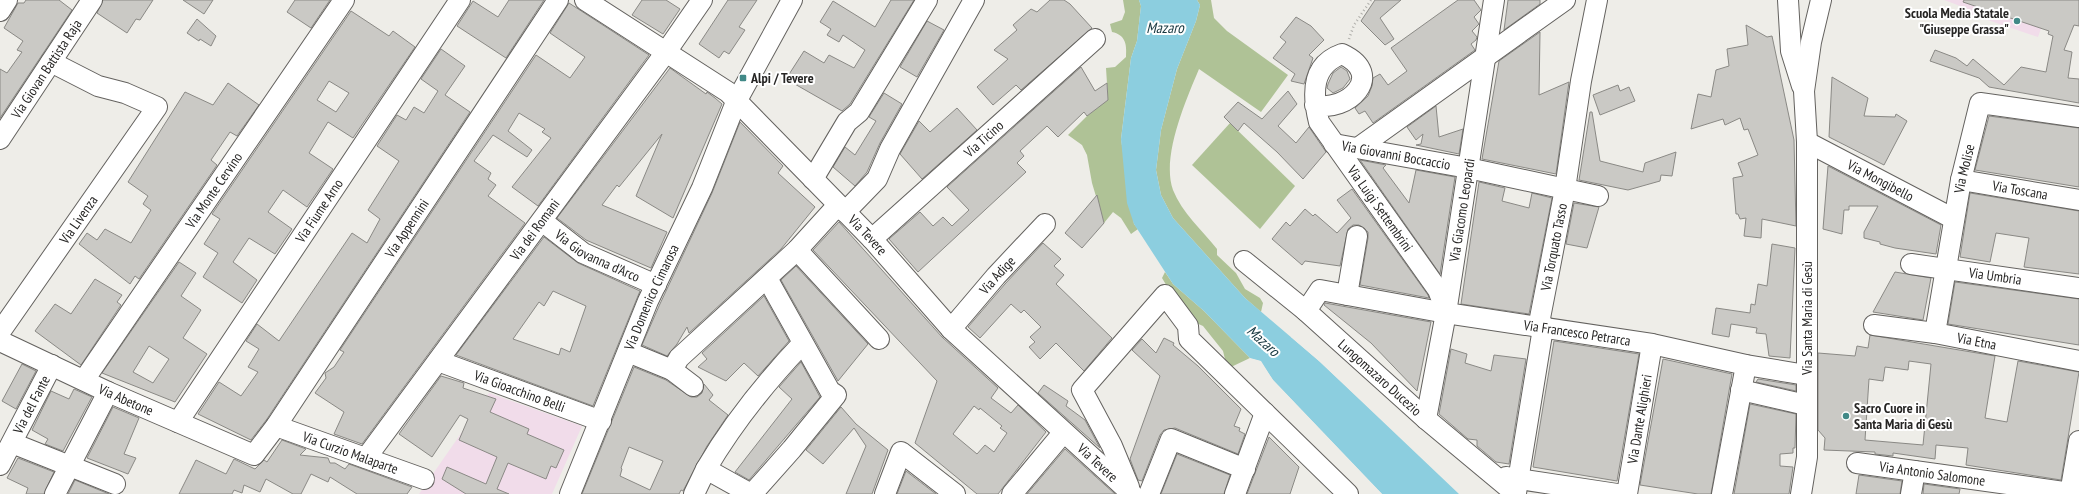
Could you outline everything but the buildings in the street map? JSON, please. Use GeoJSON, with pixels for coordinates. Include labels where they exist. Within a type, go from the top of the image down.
{"type":"FeatureCollection","features":[{"type":"Feature","properties":{"kind":"street"},"geometry":{"type":"LineString","coordinates":[[0,10],[7,0]]}},
{"type":"Feature","properties":{"kind":"street","name":"Via Giovan Battista Raja"},"geometry":{"type":"LineString","coordinates":[[0,139],[92,0]]}},
{"type":"Feature","properties":{"kind":"street","name":"Via Monte Cervino"},"geometry":{"type":"LineString","coordinates":[[84,380],[344,0]]}},
{"type":"Feature","properties":{"kind":"street","name":"Via Fiume Arno"},"geometry":{"type":"LineString","coordinates":[[178,422],[460,0]]}},
{"type":"Feature","properties":{"kind":"street","name":"Via Appennini"},"geometry":{"type":"LineString","coordinates":[[254,454],[276,426],[558,0]]}},
{"type":"Feature","properties":{"kind":"street","name":"Via Tevere"},"geometry":{"type":"LineString","coordinates":[[585,0],[728,92],[736,102],[872,239],[951,329],[1063,433],[1137,494]]}},
{"type":"Feature","properties":{"kind":"street","name":"Via dei Romani"},"geometry":{"type":"LineString","coordinates":[[366,458],[666,52],[702,0]]}},
{"type":"Feature","properties":{"kind":"street","name":"Via Domenico Cimarosa"},"geometry":{"type":"LineString","coordinates":[[570,494],[656,284],[702,188],[736,102],[792,0]]}},
{"type":"Feature","properties":{"kind":"street"},"geometry":{"type":"LineString","coordinates":[[813,179],[847,122],[859,112],[927,0]]}},
{"type":"Feature","properties":{"kind":"street"},"geometry":{"type":"LineString","coordinates":[[672,370],[679,358],[841,208],[877,179],[890,148],[974,0]]}},
{"type":"Feature","properties":{"kind":"street","name":"Via Giacomo Leopardi"},"geometry":{"type":"LineString","coordinates":[[1426,419],[1446,313],[1494,0]]}},
{"type":"Feature","properties":{"kind":"street"},"geometry":{"type":"LineString","coordinates":[[1358,148],[1565,0]]}},
{"type":"Feature","properties":{"kind":"street","name":"Via Torquato Tasso"},"geometry":{"type":"LineString","coordinates":[[1517,489],[1543,328],[1540,318],[1565,189],[1582,81],[1597,0]]}},
{"type":"Feature","properties":{"kind":"street"},"geometry":{"type":"LineString","coordinates":[[1788,0],[1791,52],[1804,92]]}},
{"type":"Feature","properties":{"kind":"street"},"geometry":{"type":"LineString","coordinates":[[1804,92],[1811,42],[1821,0]]}},
{"type":"Feature","properties":{"kind":"street","name":"Via Ticino"},"geometry":{"type":"LineString","coordinates":[[872,239],[1095,38]]}},
{"type":"Feature","properties":{"kind":"street"},"geometry":{"type":"LineString","coordinates":[[1315,106],[1326,108],[1336,106],[1360,89],[1363,82],[1360,68],[1350,58],[1342,54]]}},
{"type":"Feature","properties":{"kind":"street","name":"Via Luigi Settembrini"},"geometry":{"type":"LineString","coordinates":[[1342,54],[1332,58],[1323,66],[1314,94],[1319,122],[1438,290],[1446,313]]}},
{"type":"Feature","properties":{"kind":"street","name":"Via Livenza"},"geometry":{"type":"LineString","coordinates":[[0,332],[157,107],[125,93],[98,86],[51,62]]}},
{"type":"Feature","properties":{"kind":"street","name":"Via Santa Maria di Gesù"},"geometry":{"type":"LineString","coordinates":[[1801,494],[1807,458],[1807,142],[1804,92]]}},
{"type":"Feature","properties":{"kind":"street","name":"Via Molise"},"geometry":{"type":"LineString","coordinates":[[1934,333],[1961,180],[1980,103],[2079,117]]}},
{"type":"Feature","properties":{"kind":"street","name":"Via Mongibello"},"geometry":{"type":"LineString","coordinates":[[1807,142],[1954,219]]}},
{"type":"Feature","properties":{"kind":"street","name":"Via Giovanni Boccaccio"},"geometry":{"type":"LineString","coordinates":[[1334,144],[1468,168],[1598,196]]}},
{"type":"Feature","properties":{"kind":"street","name":"Via Toscana"},"geometry":{"type":"LineString","coordinates":[[1961,180],[2079,200]]}},
{"type":"Feature","properties":{"kind":"street","name":"Via Giovanna d'Arco"},"geometry":{"type":"LineString","coordinates":[[542,221],[583,253],[656,284]]}},
{"type":"Feature","properties":{"kind":"street","name":"Via Adige"},"geometry":{"type":"LineString","coordinates":[[951,329],[996,276],[1045,224]]}},
{"type":"Feature","properties":{"kind":"street"},"geometry":{"type":"LineString","coordinates":[[1348,295],[1357,236]]}},
{"type":"Feature","properties":{"kind":"street"},"geometry":{"type":"LineString","coordinates":[[797,250],[879,339]]}},
{"type":"Feature","properties":{"kind":"street","name":"Lungomazaro Ducezio"},"geometry":{"type":"LineString","coordinates":[[1244,261],[1306,311],[1426,419],[1494,476],[1517,489]]}},
{"type":"Feature","properties":{"kind":"street","name":"Via Umbria"},"geometry":{"type":"LineString","coordinates":[[1911,264],[2079,288]]}},
{"type":"Feature","properties":{"kind":"street"},"geometry":{"type":"LineString","coordinates":[[706,469],[752,494],[792,449],[836,395],[830,391],[802,344],[766,278]]}},
{"type":"Feature","properties":{"kind":"street","name":"Via Francesco Petrarca"},"geometry":{"type":"LineString","coordinates":[[1306,311],[1320,290],[1446,313],[1652,344],[1746,365],[1806,375]]}},
{"type":"Feature","properties":{"kind":"street"},"geometry":{"type":"LineString","coordinates":[[1137,494],[1082,390],[1165,295],[1188,326],[1189,339],[1348,494]]}},
{"type":"Feature","properties":{"kind":"street","name":"Via Etna"},"geometry":{"type":"LineString","coordinates":[[1874,325],[1934,333],[2079,361]]}},
{"type":"Feature","properties":{"kind":"street","name":"Via Abetone"},"geometry":{"type":"LineString","coordinates":[[0,341],[108,392],[254,454]]}},
{"type":"Feature","properties":{"kind":"street"},"geometry":{"type":"LineString","coordinates":[[694,494],[706,469],[738,420],[772,376],[802,344]]}},
{"type":"Feature","properties":{"kind":"street","name":"Via Dante Alighieri"},"geometry":{"type":"LineString","coordinates":[[1627,494],[1652,344]]}},
{"type":"Feature","properties":{"kind":"street"},"geometry":{"type":"LineString","coordinates":[[628,352],[672,370],[693,386]]}},
{"type":"Feature","properties":{"kind":"street","name":"Via Gioacchino Belli"},"geometry":{"type":"LineString","coordinates":[[438,361],[601,421]]}},
{"type":"Feature","properties":{"kind":"street","name":"Via del Fante"},"geometry":{"type":"LineString","coordinates":[[0,465],[52,365]]}},
{"type":"Feature","properties":{"kind":"street"},"geometry":{"type":"LineString","coordinates":[[1722,494],[1746,365]]}},
{"type":"Feature","properties":{"kind":"street"},"geometry":{"type":"LineString","coordinates":[[1741,390],[1806,405]]}},
{"type":"Feature","properties":{"kind":"street"},"geometry":{"type":"LineString","coordinates":[[55,494],[108,392]]}},
{"type":"Feature","properties":{"kind":"street"},"geometry":{"type":"LineString","coordinates":[[1235,494],[1265,413]]}},
{"type":"Feature","properties":{"kind":"street","name":"Via Curzio Malaparte"},"geometry":{"type":"LineString","coordinates":[[276,426],[424,479]]}},
{"type":"Feature","properties":{"kind":"street"},"geometry":{"type":"LineString","coordinates":[[1012,494],[1063,433]]}},
{"type":"Feature","properties":{"kind":"street"},"geometry":{"type":"LineString","coordinates":[[1137,494],[1171,439],[1245,469]]}},
{"type":"Feature","properties":{"kind":"street"},"geometry":{"type":"LineString","coordinates":[[2073,494],[2079,441]]}},
{"type":"Feature","properties":{"kind":"street"},"geometry":{"type":"LineString","coordinates":[[12,443],[69,467],[115,484]]}},
{"type":"Feature","properties":{"kind":"street"},"geometry":{"type":"LineString","coordinates":[[885,494],[901,452],[955,494]]}},
{"type":"Feature","properties":{"kind":"street","name":"Via Antonio Salomone"},"geometry":{"type":"LineString","coordinates":[[1857,463],[1915,470],[2073,494]]}},
{"type":"Feature","properties":{"kind":"street"},"geometry":{"type":"LineString","coordinates":[[1912,494],[1915,470]]}},
{"type":"Feature","properties":{"kind":"street"},"geometry":{"type":"LineString","coordinates":[[1517,489],[1617,494]]}},
{"type":"Feature","properties":{"kind":"path"},"geometry":{"type":"LineString","coordinates":[[1342,54],[1354,25],[1371,0]]}},
{"type":"Feature","properties":{"kind":"shaded area","name":"Scuola Media Statale \"Giuseppe Grassa\""},"geometry":{"type":"Polygon","coordinates":[[[1944,0],[2051,0],[2038,37],[1970,14],[1971,10],[1944,0]]]}},
{"type":"Feature","properties":{"kind":"shaded area"},"geometry":{"type":"Polygon","coordinates":[[[489,393],[582,426],[552,494],[419,494],[489,393]]]}},
{"type":"Feature","properties":{"kind":"green space"},"geometry":{"type":"Polygon","coordinates":[[[1123,0],[1139,0],[1141,6],[1137,41],[1131,58],[1121,139],[1134,224],[1138,229],[1131,234],[1121,218],[1113,212],[1104,223],[1092,183],[1087,155],[1082,145],[1068,135],[1087,116],[1108,99],[1106,68],[1115,67],[1126,57],[1124,40],[1120,35],[1112,32],[1110,24],[1122,20],[1125,12],[1123,0]]]}},
{"type":"Feature","properties":{"kind":"green space"},"geometry":{"type":"Polygon","coordinates":[[[1197,0],[1211,0],[1214,18],[1227,31],[1288,75],[1261,112],[1199,69],[1182,112],[1170,162],[1170,177],[1173,190],[1177,198],[1193,221],[1217,249],[1217,255],[1236,273],[1245,289],[1260,298],[1263,303],[1261,312],[1245,298],[1173,218],[1161,195],[1156,170],[1161,130],[1177,69],[1196,21],[1200,5],[1197,0]]]}},
{"type":"Feature","properties":{"kind":"green space"},"geometry":{"type":"Polygon","coordinates":[[[1230,123],[1295,186],[1260,229],[1192,165],[1230,123]]]}},
{"type":"Feature","properties":{"kind":"green space"},"geometry":{"type":"Polygon","coordinates":[[[1165,272],[1173,284],[1204,311],[1250,358],[1231,367],[1226,363],[1223,351],[1203,326],[1194,322],[1168,288],[1162,278],[1165,272]]]}},
{"type":"Feature","properties":{"kind":"water","name":"Mazaro"},"geometry":{"type":"Polygon","coordinates":[[[1139,0],[1197,0],[1200,5],[1196,21],[1177,69],[1161,130],[1156,170],[1161,195],[1173,218],[1245,298],[1319,361],[1459,494],[1382,494],[1273,380],[1261,361],[1250,358],[1204,311],[1173,284],[1134,224],[1127,203],[1121,139],[1131,58],[1137,41],[1141,6],[1139,0]]]}},
{"type":"Feature","properties":{"kind":"pier"},"geometry":{"type":"Polygon","coordinates":[[[1292,335],[1320,359],[1461,494],[1319,361],[1291,337],[1292,335]]]}},
{"type":"Feature","properties":{"kind":"pier"},"geometry":{"type":"Polygon","coordinates":[[[1248,358],[1260,361],[1273,380],[1382,494],[1380,494],[1271,382],[1259,363],[1248,358]]]}},
{"type":"Feature","properties":{"kind":"place","name":"Scuola Media Statale \"Giuseppe Grassa\""},"geometry":{"type":"Point","coordinates":[2017,21]}},
{"type":"Feature","properties":{"kind":"place","name":"Alpi / Tevere"},"geometry":{"type":"Point","coordinates":[743,78]}},
{"type":"Feature","properties":{"kind":"place","name":"Sacro Cuore in Santa Maria di Gesù"},"geometry":{"type":"Point","coordinates":[1846,416]}}]}
